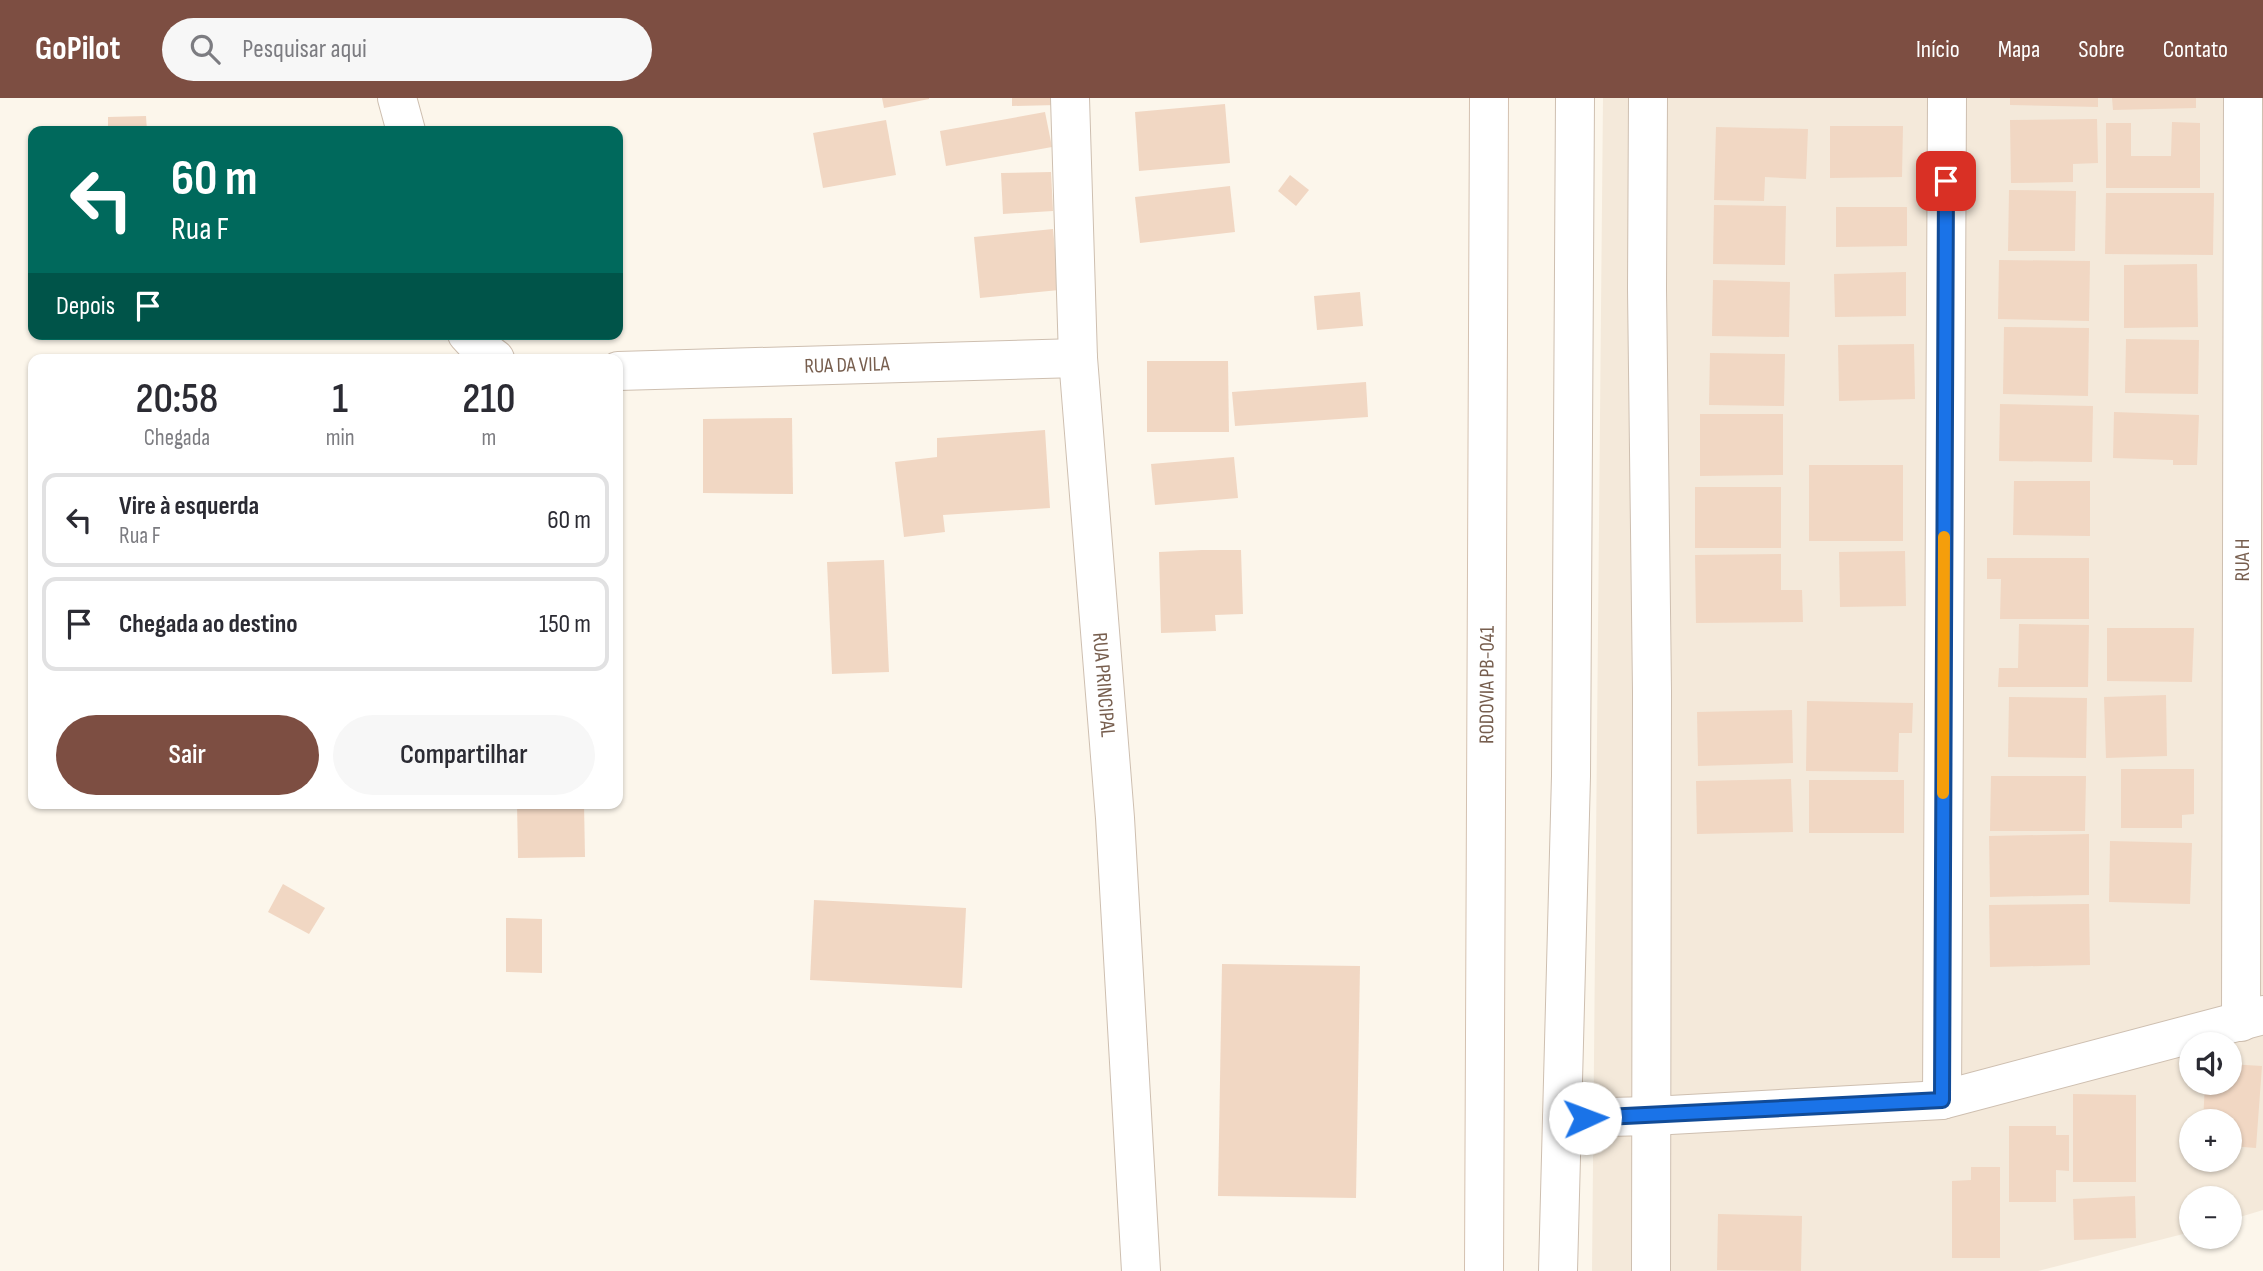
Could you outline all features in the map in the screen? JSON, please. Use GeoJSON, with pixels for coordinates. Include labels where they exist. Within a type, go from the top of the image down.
{"type":"FeatureCollection","features":[{"type":"Feature","properties":{"kind":"street"},"geometry":{"type":"LineString","coordinates":[[397,98],[405,126]]}},
{"type":"Feature","properties":{"kind":"street","name":"RUA PRINCIPAL"},"geometry":{"type":"LineString","coordinates":[[1070,98],[1078,358],[1115,818],[1141,1271]]}},
{"type":"Feature","properties":{"kind":"street","name":"RODOVIA PB-041"},"geometry":{"type":"LineString","coordinates":[[1484,1271],[1489,98]]}},
{"type":"Feature","properties":{"kind":"street"},"geometry":{"type":"LineString","coordinates":[[1558,1271],[1571,776],[1575,98]]}},
{"type":"Feature","properties":{"kind":"street"},"geometry":{"type":"LineString","coordinates":[[1648,98],[1647,289],[1652,691],[1651,1271]]}},
{"type":"Feature","properties":{"kind":"street"},"geometry":{"type":"LineString","coordinates":[[1942,1100],[1947,98]]}},
{"type":"Feature","properties":{"kind":"street","name":"RUA H"},"geometry":{"type":"LineString","coordinates":[[2244,98],[2252,1018]]}},
{"type":"Feature","properties":{"kind":"street"},"geometry":{"type":"LineString","coordinates":[[472,340],[488,354]]}},
{"type":"Feature","properties":{"kind":"street","name":"RUA DA VILA"},"geometry":{"type":"LineString","coordinates":[[623,371],[1078,358]]}},
{"type":"Feature","properties":{"kind":"street"},"geometry":{"type":"LineString","coordinates":[[1562,1118],[1652,1116],[1942,1100],[2252,1018]]}},
{"type":"Feature","properties":{"kind":"shaded area"},"geometry":{"type":"Polygon","coordinates":[[[1603,98],[2263,98],[2263,1210],[2242,1216],[2242,1186],[2179,1186],[2179,1235],[2038,1271],[1592,1271],[1603,98]]]}},
{"type":"Feature","properties":{"kind":"building"},"geometry":{"type":"Polygon","coordinates":[[[882,98],[929,98],[929,99],[884,108],[882,98]]]}},
{"type":"Feature","properties":{"kind":"building"},"geometry":{"type":"Polygon","coordinates":[[[1012,98],[1056,98],[1057,105],[1012,106],[1012,98]]]}},
{"type":"Feature","properties":{"kind":"building"},"geometry":{"type":"Polygon","coordinates":[[[2010,98],[2098,98],[2098,107],[2010,105],[2010,98]]]}},
{"type":"Feature","properties":{"kind":"building"},"geometry":{"type":"Polygon","coordinates":[[[2112,98],[2196,98],[2196,108],[2113,110],[2112,98]]]}},
{"type":"Feature","properties":{"kind":"building"},"geometry":{"type":"Polygon","coordinates":[[[1225,104],[1230,163],[1139,171],[1135,112],[1225,104]]]}},
{"type":"Feature","properties":{"kind":"building"},"geometry":{"type":"Polygon","coordinates":[[[1045,112],[1052,147],[946,166],[940,131],[1045,112]]]}},
{"type":"Feature","properties":{"kind":"building"},"geometry":{"type":"Polygon","coordinates":[[[146,116],[147,126],[108,126],[108,117],[146,116]]]}},
{"type":"Feature","properties":{"kind":"building"},"geometry":{"type":"Polygon","coordinates":[[[2097,119],[2098,163],[2073,164],[2073,182],[2011,183],[2010,120],[2097,119]]]}},
{"type":"Feature","properties":{"kind":"building"},"geometry":{"type":"Polygon","coordinates":[[[886,120],[896,175],[823,188],[813,133],[886,120]]]}},
{"type":"Feature","properties":{"kind":"building"},"geometry":{"type":"Polygon","coordinates":[[[2172,122],[2200,123],[2200,188],[2106,188],[2106,123],[2131,123],[2131,156],[2171,156],[2172,122]]]}},
{"type":"Feature","properties":{"kind":"building"},"geometry":{"type":"Polygon","coordinates":[[[1830,126],[1903,126],[1902,177],[1830,178],[1830,126]]]}},
{"type":"Feature","properties":{"kind":"building"},"geometry":{"type":"Polygon","coordinates":[[[1716,127],[1808,129],[1806,179],[1765,177],[1764,201],[1714,200],[1716,127]]]}},
{"type":"Feature","properties":{"kind":"building"},"geometry":{"type":"Polygon","coordinates":[[[1051,172],[1053,211],[1003,214],[1001,173],[1051,172]]]}},
{"type":"Feature","properties":{"kind":"building"},"geometry":{"type":"Polygon","coordinates":[[[1290,175],[1309,190],[1296,206],[1278,191],[1290,175]]]}},
{"type":"Feature","properties":{"kind":"building"},"geometry":{"type":"Polygon","coordinates":[[[1230,186],[1235,232],[1140,243],[1135,197],[1230,186]]]}},
{"type":"Feature","properties":{"kind":"building"},"geometry":{"type":"Polygon","coordinates":[[[2009,190],[2076,191],[2075,251],[2008,251],[2009,190]]]}},
{"type":"Feature","properties":{"kind":"building"},"geometry":{"type":"Polygon","coordinates":[[[2106,193],[2214,193],[2213,255],[2105,254],[2106,193]]]}},
{"type":"Feature","properties":{"kind":"building"},"geometry":{"type":"Polygon","coordinates":[[[1714,205],[1786,206],[1785,265],[1713,264],[1714,205]]]}},
{"type":"Feature","properties":{"kind":"building"},"geometry":{"type":"Polygon","coordinates":[[[1836,207],[1907,207],[1907,246],[1836,247],[1836,207]]]}},
{"type":"Feature","properties":{"kind":"building"},"geometry":{"type":"Polygon","coordinates":[[[1053,229],[1059,290],[980,298],[974,237],[1053,229]]]}},
{"type":"Feature","properties":{"kind":"building"},"geometry":{"type":"Polygon","coordinates":[[[1999,260],[2090,261],[2089,321],[1998,319],[1999,260]]]}},
{"type":"Feature","properties":{"kind":"building"},"geometry":{"type":"Polygon","coordinates":[[[2197,264],[2198,327],[2124,328],[2124,265],[2197,264]]]}},
{"type":"Feature","properties":{"kind":"building"},"geometry":{"type":"Polygon","coordinates":[[[1906,272],[1906,316],[1835,317],[1834,274],[1906,272]]]}},
{"type":"Feature","properties":{"kind":"building"},"geometry":{"type":"Polygon","coordinates":[[[1713,280],[1790,282],[1789,337],[1712,336],[1713,280]]]}},
{"type":"Feature","properties":{"kind":"building"},"geometry":{"type":"Polygon","coordinates":[[[1360,292],[1363,326],[1317,330],[1314,296],[1360,292]]]}},
{"type":"Feature","properties":{"kind":"building"},"geometry":{"type":"Polygon","coordinates":[[[2004,327],[2089,328],[2088,396],[2003,394],[2004,327]]]}},
{"type":"Feature","properties":{"kind":"building"},"geometry":{"type":"Polygon","coordinates":[[[2126,339],[2199,340],[2198,394],[2125,393],[2126,339]]]}},
{"type":"Feature","properties":{"kind":"building"},"geometry":{"type":"Polygon","coordinates":[[[1914,344],[1915,399],[1839,401],[1838,345],[1914,344]]]}},
{"type":"Feature","properties":{"kind":"building"},"geometry":{"type":"Polygon","coordinates":[[[1710,353],[1785,354],[1784,406],[1709,405],[1710,353]]]}},
{"type":"Feature","properties":{"kind":"building"},"geometry":{"type":"Polygon","coordinates":[[[1147,361],[1228,361],[1229,432],[1147,432],[1147,361]]]}},
{"type":"Feature","properties":{"kind":"building"},"geometry":{"type":"Polygon","coordinates":[[[1366,382],[1368,417],[1235,426],[1232,392],[1366,382]]]}},
{"type":"Feature","properties":{"kind":"building"},"geometry":{"type":"Polygon","coordinates":[[[2000,404],[2093,406],[2092,462],[1999,461],[2000,404]]]}},
{"type":"Feature","properties":{"kind":"building"},"geometry":{"type":"Polygon","coordinates":[[[2114,412],[2199,415],[2197,465],[2173,465],[2173,460],[2113,458],[2114,412]]]}},
{"type":"Feature","properties":{"kind":"building"},"geometry":{"type":"Polygon","coordinates":[[[1700,414],[1783,414],[1783,475],[1700,476],[1700,414]]]}},
{"type":"Feature","properties":{"kind":"building"},"geometry":{"type":"Polygon","coordinates":[[[792,418],[793,494],[703,493],[703,419],[792,418]]]}},
{"type":"Feature","properties":{"kind":"building"},"geometry":{"type":"Polygon","coordinates":[[[1045,430],[1050,508],[943,515],[945,532],[904,537],[895,462],[937,457],[937,438],[1045,430]]]}},
{"type":"Feature","properties":{"kind":"building"},"geometry":{"type":"Polygon","coordinates":[[[1234,457],[1238,498],[1155,505],[1151,464],[1234,457]]]}},
{"type":"Feature","properties":{"kind":"building"},"geometry":{"type":"Polygon","coordinates":[[[1809,465],[1903,465],[1903,541],[1809,541],[1809,465]]]}},
{"type":"Feature","properties":{"kind":"building"},"geometry":{"type":"Polygon","coordinates":[[[2014,481],[2090,481],[2090,536],[2013,535],[2014,481]]]}},
{"type":"Feature","properties":{"kind":"building"},"geometry":{"type":"Polygon","coordinates":[[[1695,487],[1781,487],[1781,548],[1695,548],[1695,487]]]}},
{"type":"Feature","properties":{"kind":"building"},"geometry":{"type":"Polygon","coordinates":[[[1241,550],[1243,614],[1215,615],[1216,631],[1161,633],[1159,552],[1241,550]]]}},
{"type":"Feature","properties":{"kind":"building"},"geometry":{"type":"Polygon","coordinates":[[[1905,551],[1906,606],[1840,607],[1839,552],[1905,551]]]}},
{"type":"Feature","properties":{"kind":"building"},"geometry":{"type":"Polygon","coordinates":[[[1781,554],[1781,590],[1802,590],[1803,622],[1696,623],[1695,555],[1781,554]]]}},
{"type":"Feature","properties":{"kind":"building"},"geometry":{"type":"Polygon","coordinates":[[[1987,558],[2089,558],[2089,619],[2000,619],[2001,579],[1987,579],[1987,558]]]}},
{"type":"Feature","properties":{"kind":"building"},"geometry":{"type":"Polygon","coordinates":[[[884,560],[889,672],[832,674],[827,562],[884,560]]]}},
{"type":"Feature","properties":{"kind":"building"},"geometry":{"type":"Polygon","coordinates":[[[2019,624],[2089,625],[2088,687],[1998,687],[1999,668],[2018,668],[2019,624]]]}},
{"type":"Feature","properties":{"kind":"building"},"geometry":{"type":"Polygon","coordinates":[[[2107,628],[2194,628],[2192,682],[2107,681],[2107,628]]]}},
{"type":"Feature","properties":{"kind":"building"},"geometry":{"type":"Polygon","coordinates":[[[2166,695],[2167,756],[2106,758],[2104,697],[2166,695]]]}},
{"type":"Feature","properties":{"kind":"building"},"geometry":{"type":"Polygon","coordinates":[[[2009,697],[2087,698],[2086,758],[2008,757],[2009,697]]]}},
{"type":"Feature","properties":{"kind":"building"},"geometry":{"type":"Polygon","coordinates":[[[1807,701],[1913,703],[1912,733],[1899,733],[1898,772],[1806,771],[1807,701]]]}},
{"type":"Feature","properties":{"kind":"building"},"geometry":{"type":"Polygon","coordinates":[[[1792,710],[1793,763],[1698,766],[1697,712],[1792,710]]]}},
{"type":"Feature","properties":{"kind":"building"},"geometry":{"type":"Polygon","coordinates":[[[2121,769],[2194,769],[2194,814],[2182,815],[2182,828],[2121,828],[2121,769]]]}},
{"type":"Feature","properties":{"kind":"building"},"geometry":{"type":"Polygon","coordinates":[[[1991,776],[2086,776],[2085,831],[1990,831],[1991,776]]]}},
{"type":"Feature","properties":{"kind":"building"},"geometry":{"type":"Polygon","coordinates":[[[1791,779],[1793,832],[1697,834],[1696,781],[1791,779]]]}},
{"type":"Feature","properties":{"kind":"building"},"geometry":{"type":"Polygon","coordinates":[[[1809,780],[1904,780],[1904,833],[1809,833],[1809,780]]]}},
{"type":"Feature","properties":{"kind":"building"},"geometry":{"type":"Polygon","coordinates":[[[517,809],[584,809],[585,857],[518,858],[517,809]]]}},
{"type":"Feature","properties":{"kind":"building"},"geometry":{"type":"Polygon","coordinates":[[[2089,834],[2089,895],[1990,897],[1989,836],[2089,834]]]}},
{"type":"Feature","properties":{"kind":"building"},"geometry":{"type":"Polygon","coordinates":[[[2110,841],[2192,843],[2190,904],[2109,902],[2110,841]]]}},
{"type":"Feature","properties":{"kind":"building"},"geometry":{"type":"Polygon","coordinates":[[[283,884],[325,908],[309,934],[268,912],[283,884]]]}},
{"type":"Feature","properties":{"kind":"building"},"geometry":{"type":"Polygon","coordinates":[[[814,900],[966,908],[962,988],[810,980],[814,900]]]}},
{"type":"Feature","properties":{"kind":"building"},"geometry":{"type":"Polygon","coordinates":[[[2089,904],[2090,965],[1990,967],[1989,905],[2089,904]]]}},
{"type":"Feature","properties":{"kind":"building"},"geometry":{"type":"Polygon","coordinates":[[[506,918],[542,919],[542,973],[506,972],[506,918]]]}},
{"type":"Feature","properties":{"kind":"building"},"geometry":{"type":"Polygon","coordinates":[[[1222,964],[1360,966],[1356,1198],[1218,1196],[1222,964]]]}},
{"type":"Feature","properties":{"kind":"building"},"geometry":{"type":"Polygon","coordinates":[[[2242,1065],[2262,1066],[2256,1148],[2242,1147],[2242,1109],[2204,1109],[2204,1095],[2242,1095],[2242,1065]]]}},
{"type":"Feature","properties":{"kind":"building"},"geometry":{"type":"Polygon","coordinates":[[[2073,1094],[2136,1095],[2136,1182],[2073,1182],[2073,1094]]]}},
{"type":"Feature","properties":{"kind":"building"},"geometry":{"type":"Polygon","coordinates":[[[2009,1126],[2056,1126],[2056,1135],[2069,1135],[2069,1171],[2056,1170],[2056,1202],[2009,1202],[2009,1126]]]}},
{"type":"Feature","properties":{"kind":"building"},"geometry":{"type":"Polygon","coordinates":[[[1971,1167],[2000,1167],[2000,1258],[1952,1258],[1952,1181],[1971,1180],[1971,1167]]]}},
{"type":"Feature","properties":{"kind":"building"},"geometry":{"type":"Polygon","coordinates":[[[2135,1196],[2136,1238],[2074,1240],[2073,1199],[2135,1196]]]}},
{"type":"Feature","properties":{"kind":"building"},"geometry":{"type":"Polygon","coordinates":[[[1718,1214],[1802,1216],[1801,1271],[1717,1270],[1718,1214]]]}},
{"type":"Feature","properties":{"kind":"slow traffic"},"geometry":{"type":"LineString","coordinates":[[1943,793],[1944,537]]}},
{"type":"Feature","properties":{"kind":"route"},"geometry":{"type":"LineString","coordinates":[[1585,1118],[1942,1100],[1946,181]]}}]}
